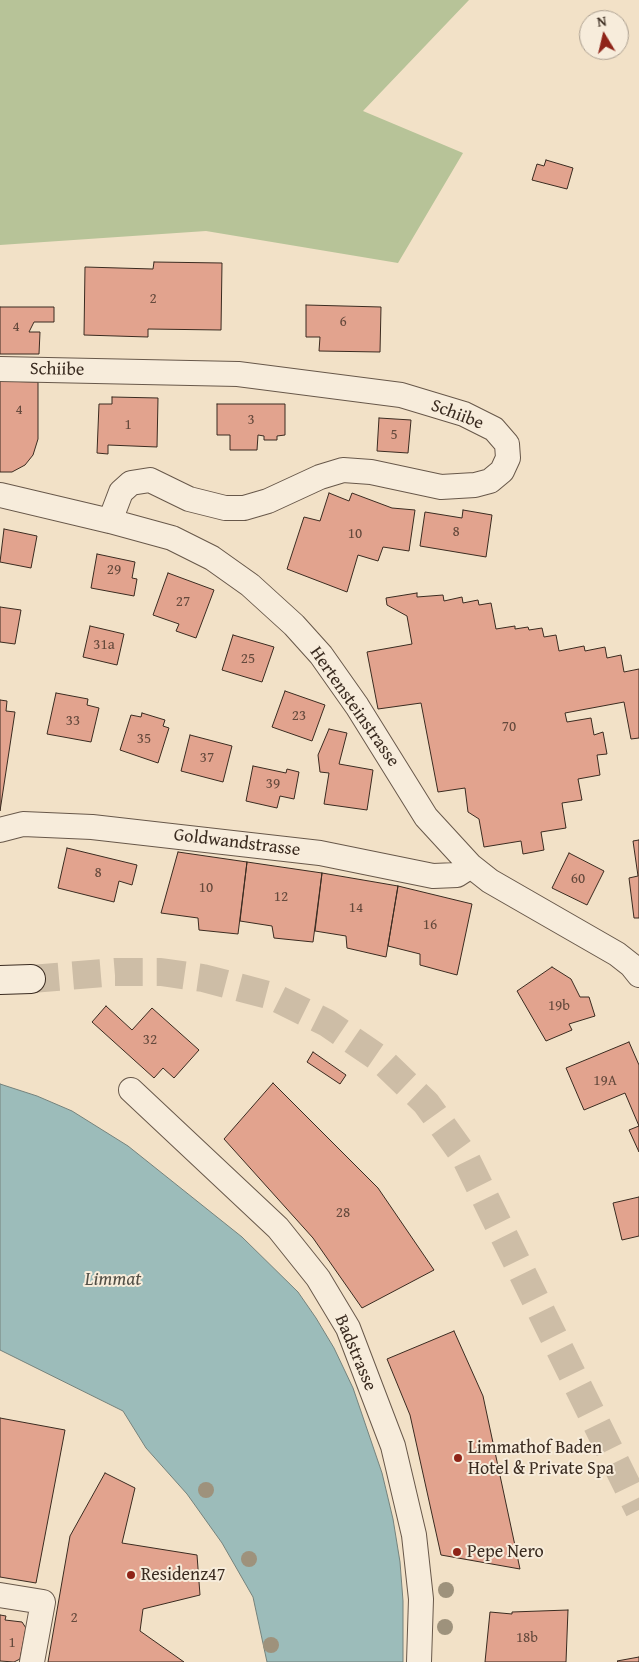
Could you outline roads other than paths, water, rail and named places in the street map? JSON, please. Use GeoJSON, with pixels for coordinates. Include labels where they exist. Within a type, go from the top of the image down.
{"type":"FeatureCollection","features":[{"type":"Feature","properties":{"kind":"street","name":"Schiibe"},"geometry":{"type":"LineString","coordinates":[[0,369],[238,374],[402,395],[464,414],[494,429],[507,444],[508,458],[502,471],[490,481],[475,485],[441,487],[371,472],[343,470],[320,477],[268,501],[244,508],[225,508],[189,499],[150,480],[131,483],[121,492],[110,521]]}},
{"type":"Feature","properties":{"kind":"street","name":"Hertensteinstrasse"},"geometry":{"type":"LineString","coordinates":[[0,495],[172,538],[212,558],[250,585],[294,625],[341,682],[426,817],[471,866],[490,881],[617,954],[631,965],[639,975]]}},
{"type":"Feature","properties":{"kind":"street","name":"Goldwandstrasse"},"geometry":{"type":"LineString","coordinates":[[0,830],[24,824],[101,828],[320,853],[433,876],[457,876],[471,866]]}},
{"type":"Feature","properties":{"kind":"street","name":"Badstrasse"},"geometry":{"type":"LineString","coordinates":[[131,1090],[278,1228],[318,1278],[348,1328],[393,1446],[414,1535],[421,1599],[419,1662]]}},
{"type":"Feature","properties":{"kind":"street"},"geometry":{"type":"LineString","coordinates":[[0,1595],[43,1602],[32,1662]]}},
{"type":"Feature","properties":{"kind":"water","name":"Limmat"},"geometry":{"type":"Polygon","coordinates":[[[0,1084],[37,1096],[72,1111],[128,1146],[242,1237],[298,1292],[334,1348],[353,1388],[382,1473],[393,1519],[400,1562],[403,1601],[403,1662],[267,1662],[253,1597],[222,1543],[187,1494],[146,1448],[123,1411],[0,1350],[0,1084]]]}},
{"type":"Feature","properties":{"kind":"tunnel"},"geometry":{"type":"LineString","coordinates":[[31,979],[115,972],[161,972],[203,978],[272,996],[327,1023],[380,1059],[426,1103],[465,1157],[639,1510]]}},
{"type":"Feature","properties":{"kind":"place","name":"Limmathof Baden Hotel & Private Spa"},"geometry":{"type":"Point","coordinates":[458,1458]}},
{"type":"Feature","properties":{"kind":"place","name":"Pepe Nero"},"geometry":{"type":"Point","coordinates":[457,1552]}},
{"type":"Feature","properties":{"kind":"place","name":"Residenz47"},"geometry":{"type":"Point","coordinates":[131,1575]}}]}
